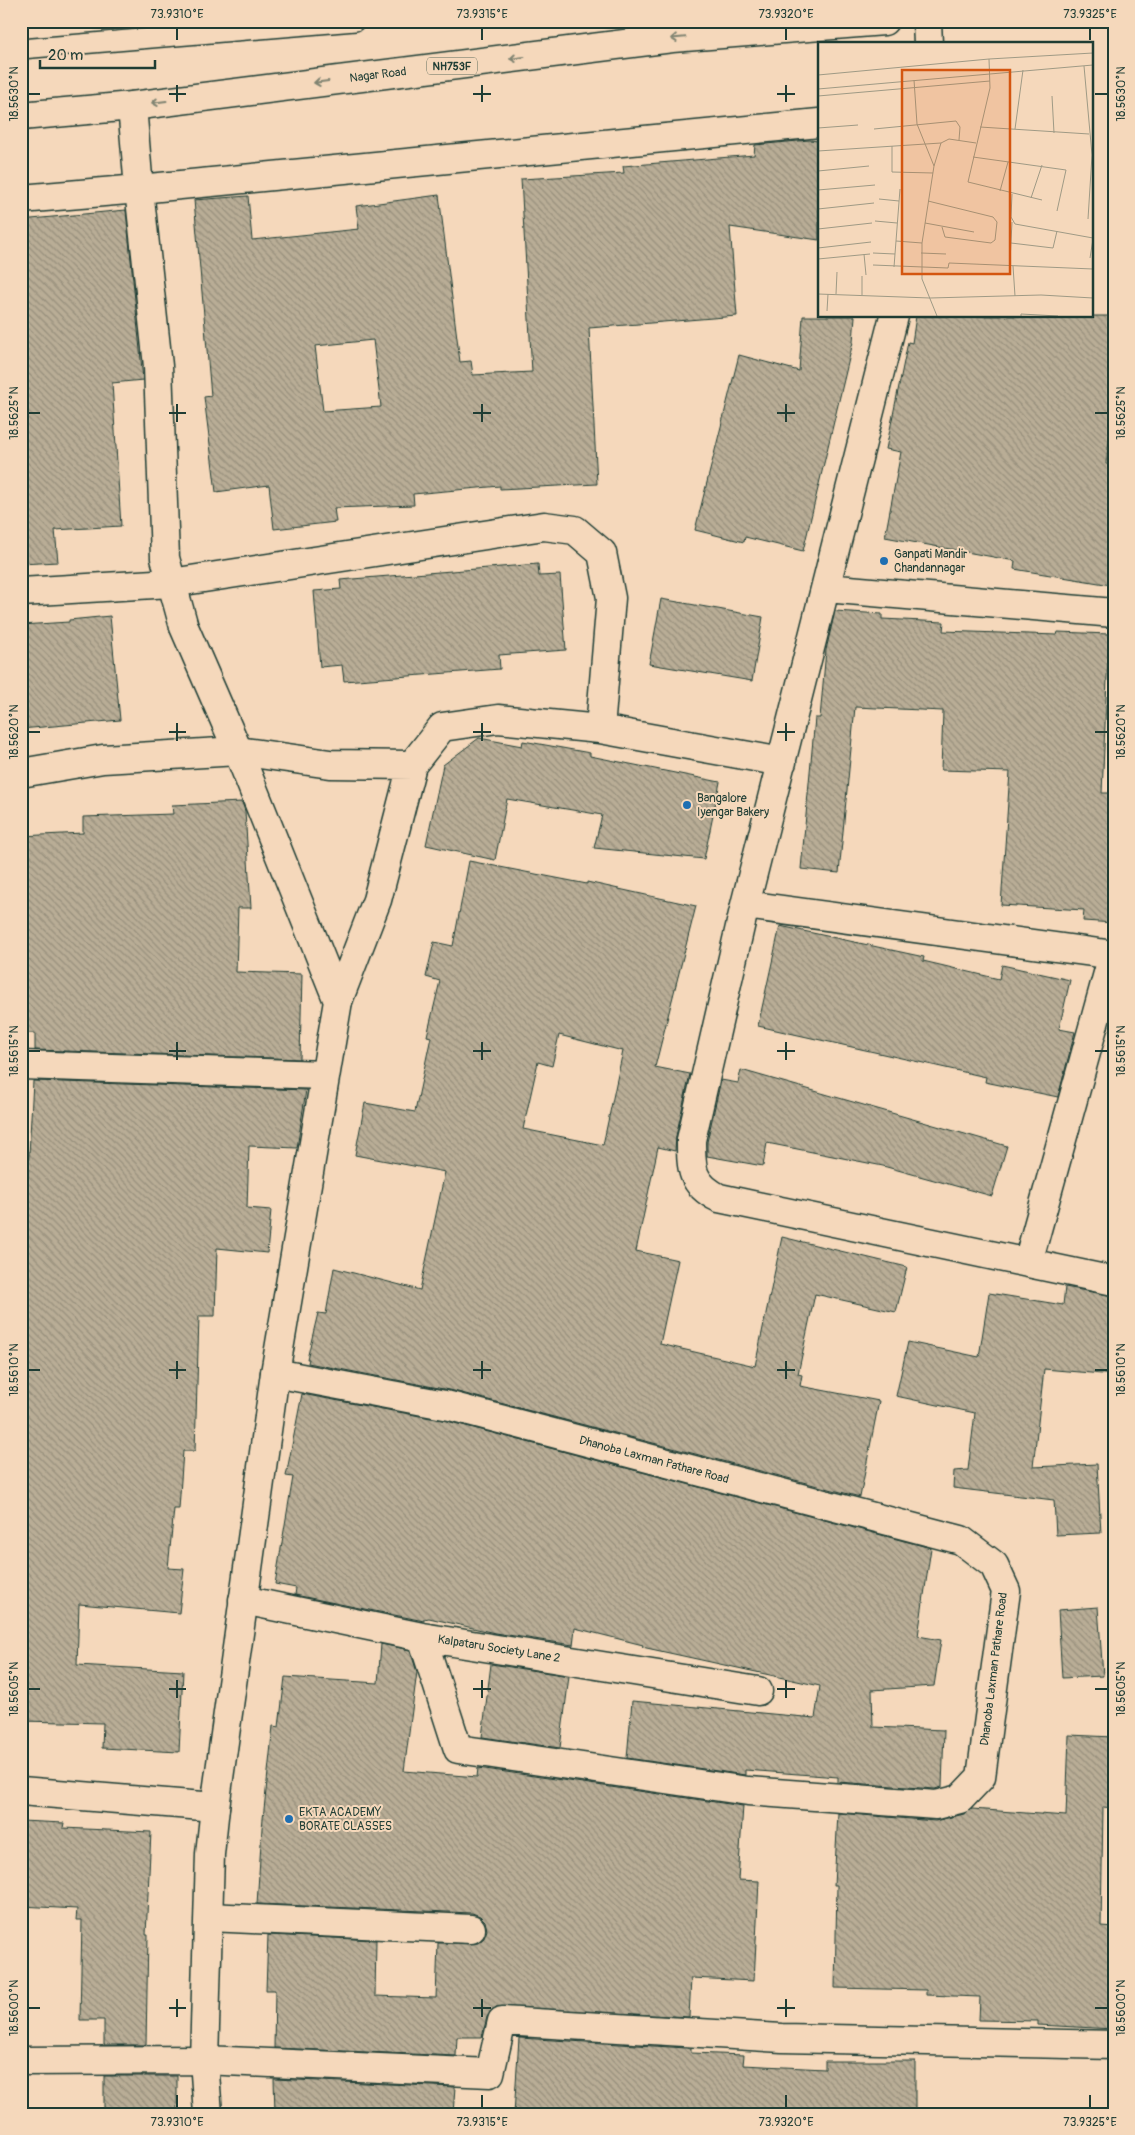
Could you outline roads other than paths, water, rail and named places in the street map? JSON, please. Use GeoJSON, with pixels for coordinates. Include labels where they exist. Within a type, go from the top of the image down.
{"type":"FeatureCollection","features":[{"type":"Feature","properties":{"kind":"main road","name":"Nagar Road"},"geometry":{"type":"LineString","coordinates":[[21,116],[132,106],[672,38],[884,21]]}},
{"type":"Feature","properties":{"kind":"main road"},"geometry":{"type":"LineString","coordinates":[[927,21],[928,42]]}},
{"type":"Feature","properties":{"kind":"main road"},"geometry":{"type":"LineString","coordinates":[[132,106],[138,190],[158,366],[165,558],[184,627],[238,751],[338,1001]]}},
{"type":"Feature","properties":{"kind":"main road"},"geometry":{"type":"LineString","coordinates":[[21,199],[138,190],[818,123]]}},
{"type":"Feature","properties":{"kind":"main road"},"geometry":{"type":"LineString","coordinates":[[894,318],[745,905],[691,1140],[694,1174],[703,1190],[719,1198],[1114,1281]]}},
{"type":"Feature","properties":{"kind":"main road"},"geometry":{"type":"LineString","coordinates":[[21,592],[171,582],[544,526],[575,530],[602,553],[611,598],[600,729]]}},
{"type":"Feature","properties":{"kind":"main road"},"geometry":{"type":"LineString","coordinates":[[826,588],[1114,613]]}},
{"type":"Feature","properties":{"kind":"main road"},"geometry":{"type":"LineString","coordinates":[[208,2114],[204,2060],[210,1854],[275,1373],[338,1001],[376,900],[412,765],[442,727],[498,719],[600,729],[782,762]]}},
{"type":"Feature","properties":{"kind":"main road"},"geometry":{"type":"LineString","coordinates":[[21,773],[103,759],[238,751],[330,764],[412,765]]}},
{"type":"Feature","properties":{"kind":"main road"},"geometry":{"type":"LineString","coordinates":[[745,905],[1113,955],[1028,1262]]}},
{"type":"Feature","properties":{"kind":"main road"},"geometry":{"type":"LineString","coordinates":[[21,1066],[325,1075]]}},
{"type":"Feature","properties":{"kind":"main road","name":"Dhanoba Laxman Pathare Road"},"geometry":{"type":"LineString","coordinates":[[275,1373],[450,1406],[961,1540],[994,1565],[1006,1591],[982,1777],[960,1799],[936,1805],[748,1791],[458,1749],[422,1637]]}},
{"type":"Feature","properties":{"kind":"main road","name":"Kalpataru Society Lane 2"},"geometry":{"type":"LineString","coordinates":[[243,1600],[422,1637],[758,1691]]}},
{"type":"Feature","properties":{"kind":"main road"},"geometry":{"type":"LineString","coordinates":[[21,1791],[215,1806]]}},
{"type":"Feature","properties":{"kind":"main road"},"geometry":{"type":"LineString","coordinates":[[208,1917],[471,1929]]}},
{"type":"Feature","properties":{"kind":"main road"},"geometry":{"type":"LineString","coordinates":[[21,2061],[204,2060],[490,2073],[502,2021],[782,2038],[1114,2045]]}},
{"type":"Feature","properties":{"kind":"lane"},"geometry":{"type":"LineString","coordinates":[[21,49],[356,21]]}},
{"type":"Feature","properties":{"kind":"place","name":"Ganpati Mandir Chandannagar"},"geometry":{"type":"Point","coordinates":[884,561]}},
{"type":"Feature","properties":{"kind":"place","name":"Bangalore Iyengar Bakery"},"geometry":{"type":"Point","coordinates":[687,805]}},
{"type":"Feature","properties":{"kind":"place","name":"EKTA ACADEMY BORATE CLASSES"},"geometry":{"type":"Point","coordinates":[289,1819]}}]}
